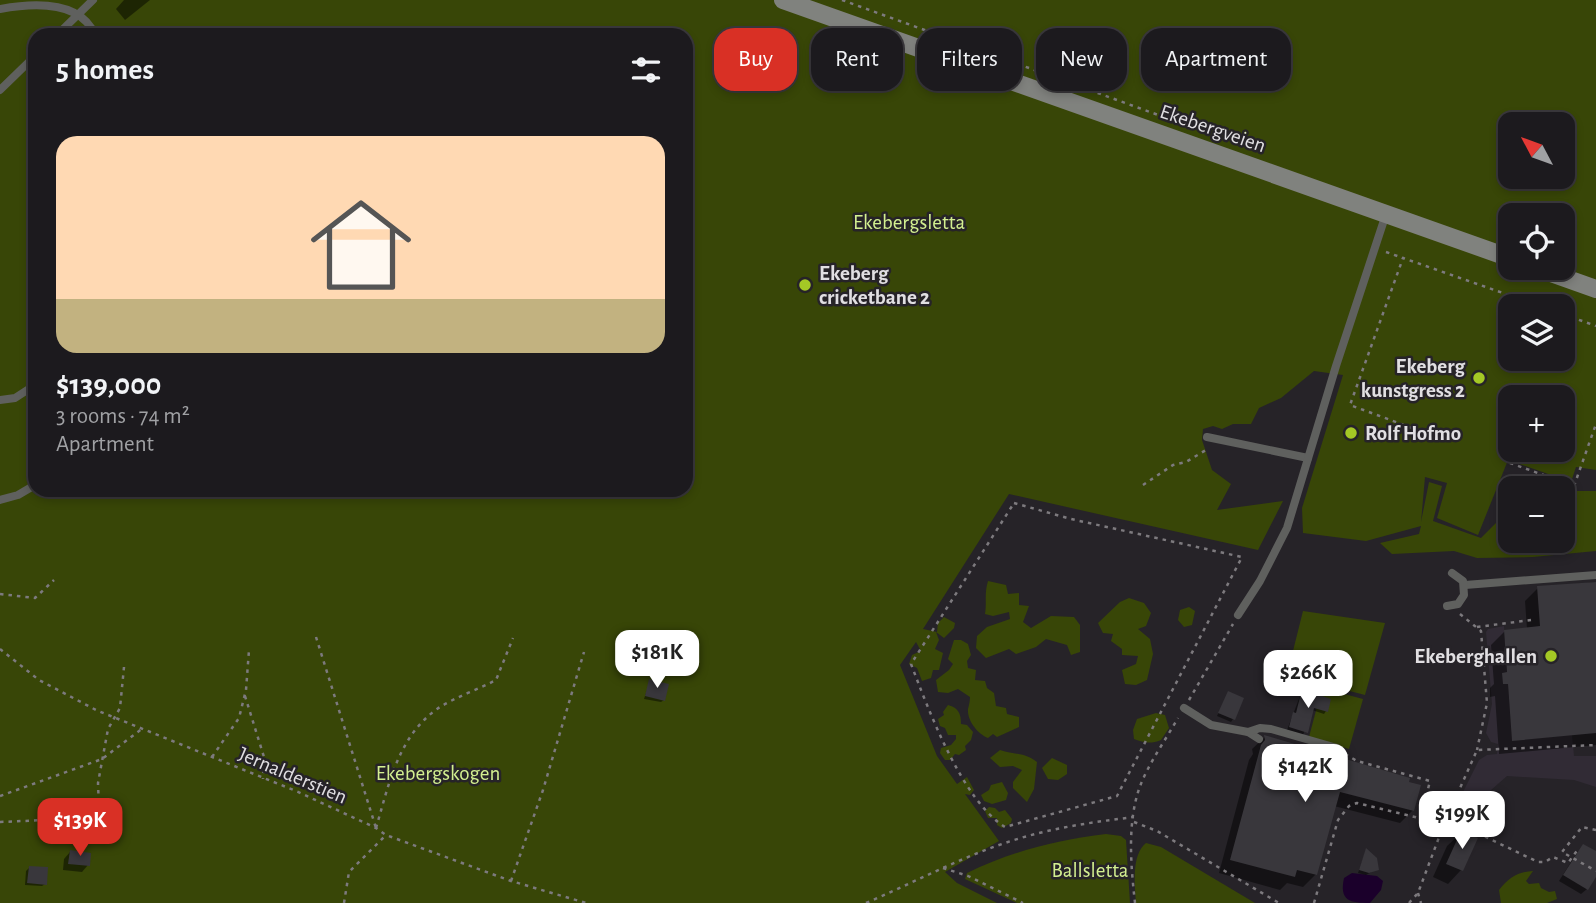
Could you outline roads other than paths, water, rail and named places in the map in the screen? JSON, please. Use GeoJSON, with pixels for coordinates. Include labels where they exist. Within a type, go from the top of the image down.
{"type":"FeatureCollection","features":[{"type":"Feature","properties":{"kind":"street","name":"Ekebergveien"},"geometry":{"type":"LineString","coordinates":[[783,0],[824,10],[1498,254]]}},
{"type":"Feature","properties":{"kind":"street"},"geometry":{"type":"LineString","coordinates":[[1571,280],[1596,289]]}},
{"type":"Feature","properties":{"kind":"lane"},"geometry":{"type":"LineString","coordinates":[[64,28],[93,0]]}},
{"type":"Feature","properties":{"kind":"lane"},"geometry":{"type":"LineString","coordinates":[[0,9],[24,5],[63,6],[78,14],[92,28]]}},
{"type":"Feature","properties":{"kind":"lane"},"geometry":{"type":"LineString","coordinates":[[0,90],[28,63]]}},
{"type":"Feature","properties":{"kind":"lane"},"geometry":{"type":"LineString","coordinates":[[1238,615],[1260,581],[1287,528],[1386,214]]}},
{"type":"Feature","properties":{"kind":"lane"},"geometry":{"type":"LineString","coordinates":[[0,400],[15,398],[28,390]]}},
{"type":"Feature","properties":{"kind":"lane"},"geometry":{"type":"LineString","coordinates":[[1207,437],[1308,458]]}},
{"type":"Feature","properties":{"kind":"lane"},"geometry":{"type":"LineString","coordinates":[[0,500],[28,489]]}},
{"type":"Feature","properties":{"kind":"lane"},"geometry":{"type":"LineString","coordinates":[[1451,606],[1462,600],[1465,585],[1460,577],[1452,573]]}},
{"type":"Feature","properties":{"kind":"lane"},"geometry":{"type":"LineString","coordinates":[[1465,585],[1596,575]]}},
{"type":"Feature","properties":{"kind":"lane"},"geometry":{"type":"LineString","coordinates":[[1184,708],[1211,725],[1248,732],[1258,739]]}},
{"type":"Feature","properties":{"kind":"lane"},"geometry":{"type":"LineString","coordinates":[[1248,732],[1260,727],[1337,748]]}},
{"type":"Feature","properties":{"kind":"place","name":"Ekeberg cricketbane 2"},"geometry":{"type":"Point","coordinates":[805,285]}},
{"type":"Feature","properties":{"kind":"place","name":"Ekeberg kunstgress 2"},"geometry":{"type":"Point","coordinates":[1479,378]}},
{"type":"Feature","properties":{"kind":"place","name":"Rolf Hofmo"},"geometry":{"type":"Point","coordinates":[1351,433]}},
{"type":"Feature","properties":{"kind":"place","name":"Ekeberghallen"},"geometry":{"type":"Point","coordinates":[1551,656]}},
{"type":"Feature","properties":{"kind":"park label","name":"Ekebergsletta"},"geometry":{"type":"Point","coordinates":[909,222]}},
{"type":"Feature","properties":{"kind":"park label","name":"Ekebergskogen"},"geometry":{"type":"Point","coordinates":[438,773]}},
{"type":"Feature","properties":{"kind":"park label","name":"Ballsletta"},"geometry":{"type":"Point","coordinates":[1090,870]}}]}
